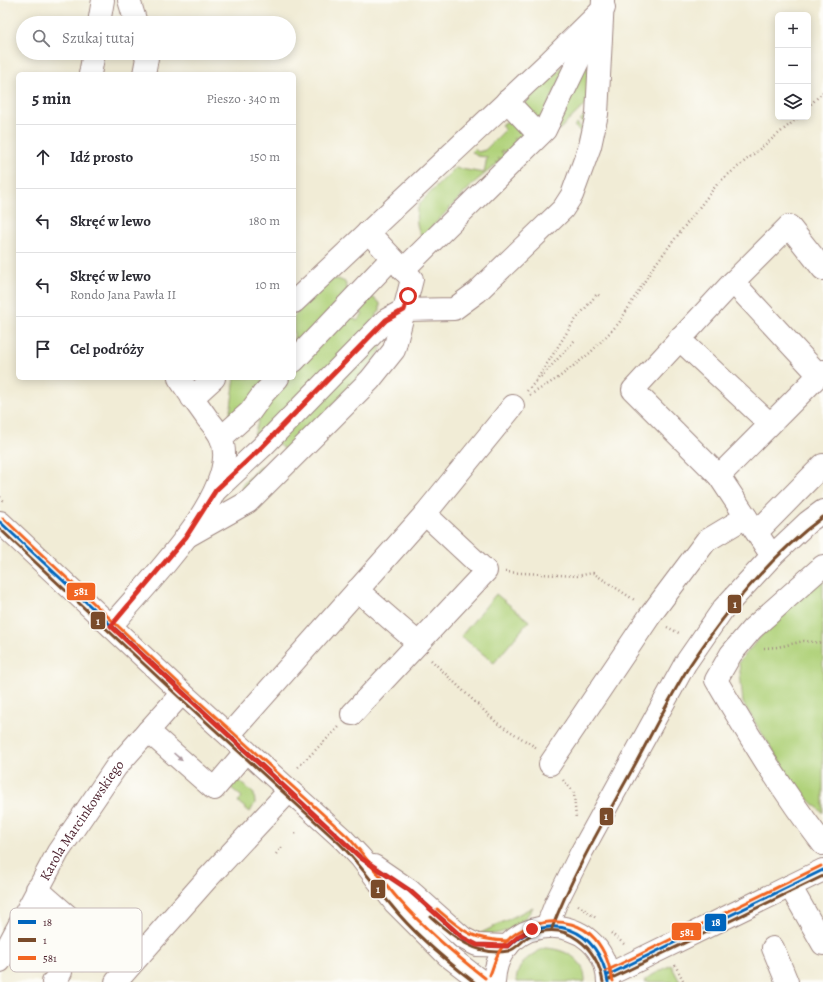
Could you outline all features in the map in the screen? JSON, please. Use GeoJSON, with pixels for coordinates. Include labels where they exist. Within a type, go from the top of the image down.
{"type":"FeatureCollection","features":[{"type":"Feature","properties":{"kind":"street"},"geometry":{"type":"LineString","coordinates":[[100,16],[103,0]]}},
{"type":"Feature","properties":{"kind":"street"},"geometry":{"type":"LineString","coordinates":[[129,0],[134,16]]}},
{"type":"Feature","properties":{"kind":"street"},"geometry":{"type":"LineString","coordinates":[[296,300],[507,101],[604,4]]}},
{"type":"Feature","properties":{"kind":"street"},"geometry":{"type":"LineString","coordinates":[[296,359],[544,130],[604,4]]}},
{"type":"Feature","properties":{"kind":"street"},"geometry":{"type":"LineString","coordinates":[[216,490],[262,447],[386,320],[404,310],[454,309],[476,292],[563,209],[572,195],[590,146],[597,114],[604,4]]}},
{"type":"Feature","properties":{"kind":"street"},"geometry":{"type":"LineString","coordinates":[[90,72],[93,60]]}},
{"type":"Feature","properties":{"kind":"street"},"geometry":{"type":"LineString","coordinates":[[507,101],[539,135]]}},
{"type":"Feature","properties":{"kind":"street"},"geometry":{"type":"LineString","coordinates":[[772,556],[719,476],[633,390],[679,339],[789,226],[823,269]]}},
{"type":"Feature","properties":{"kind":"street"},"geometry":{"type":"LineString","coordinates":[[186,537],[248,502],[370,380],[394,350],[412,279],[368,232]]}},
{"type":"Feature","properties":{"kind":"street"},"geometry":{"type":"LineString","coordinates":[[719,476],[821,373],[734,282]]}},
{"type":"Feature","properties":{"kind":"street"},"geometry":{"type":"LineString","coordinates":[[679,339],[770,424]]}},
{"type":"Feature","properties":{"kind":"street"},"geometry":{"type":"LineString","coordinates":[[111,626],[186,537],[216,490],[223,471],[224,451],[221,438],[180,380]]}},
{"type":"Feature","properties":{"kind":"street"},"geometry":{"type":"LineString","coordinates":[[192,398],[212,380]]}},
{"type":"Feature","properties":{"kind":"street"},"geometry":{"type":"LineString","coordinates":[[221,438],[250,412],[276,380]]}},
{"type":"Feature","properties":{"kind":"street"},"geometry":{"type":"LineString","coordinates":[[229,735],[425,514],[513,406]]}},
{"type":"Feature","properties":{"kind":"street"},"geometry":{"type":"LineString","coordinates":[[550,764],[650,617],[706,541],[752,525],[823,465]]}},
{"type":"Feature","properties":{"kind":"street"},"geometry":{"type":"LineString","coordinates":[[547,926],[556,903],[581,853],[685,664],[724,609],[772,556],[808,522],[823,511]]}},
{"type":"Feature","properties":{"kind":"street"},"geometry":{"type":"LineString","coordinates":[[352,714],[486,571],[425,514]]}},
{"type":"Feature","properties":{"kind":"street"},"geometry":{"type":"LineString","coordinates":[[0,522],[361,858],[409,890],[463,938],[477,945],[508,946]]}},
{"type":"Feature","properties":{"kind":"street"},"geometry":{"type":"LineString","coordinates":[[823,566],[752,630],[730,654],[716,680],[797,809],[823,844]]}},
{"type":"Feature","properties":{"kind":"street"},"geometry":{"type":"LineString","coordinates":[[357,590],[417,645]]}},
{"type":"Feature","properties":{"kind":"street","name":"Karola Marcinkowskiego"},"geometry":{"type":"LineString","coordinates":[[27,908],[58,852],[116,767],[182,693]]}},
{"type":"Feature","properties":{"kind":"street"},"geometry":{"type":"LineString","coordinates":[[148,731],[214,789],[246,751]]}},
{"type":"Feature","properties":{"kind":"street"},"geometry":{"type":"LineString","coordinates":[[142,953],[206,880],[289,791]]}},
{"type":"Feature","properties":{"kind":"street"},"geometry":{"type":"LineString","coordinates":[[361,858],[394,903],[447,955],[482,982]]}},
{"type":"Feature","properties":{"kind":"street"},"geometry":{"type":"LineString","coordinates":[[494,982],[499,960],[508,946],[526,932],[547,926],[569,929],[588,939],[597,949],[604,961],[608,978],[823,870]]}},
{"type":"Feature","properties":{"kind":"street"},"geometry":{"type":"LineString","coordinates":[[790,886],[823,944]]}},
{"type":"Feature","properties":{"kind":"street"},"geometry":{"type":"LineString","coordinates":[[37,889],[59,908]]}},
{"type":"Feature","properties":{"kind":"street","name":"Karola Marcinkowskiego"},"geometry":{"type":"LineString","coordinates":[[0,961],[10,942]]}},
{"type":"Feature","properties":{"kind":"street"},"geometry":{"type":"LineString","coordinates":[[773,948],[787,982]]}},
{"type":"Feature","properties":{"kind":"street"},"geometry":{"type":"LineString","coordinates":[[53,982],[61,972]]}},
{"type":"Feature","properties":{"kind":"street"},"geometry":{"type":"LineString","coordinates":[[116,982],[125,972]]}},
{"type":"Feature","properties":{"kind":"path"},"geometry":{"type":"LineString","coordinates":[[811,104],[823,92]]}},
{"type":"Feature","properties":{"kind":"path"},"geometry":{"type":"LineString","coordinates":[[513,406],[558,378],[590,353],[619,323],[654,266],[718,183],[794,120]]}},
{"type":"Feature","properties":{"kind":"path"},"geometry":{"type":"LineString","coordinates":[[536,381],[573,323],[597,294],[601,297]]}},
{"type":"Feature","properties":{"kind":"path"},"geometry":{"type":"LineString","coordinates":[[513,406],[575,340]]}},
{"type":"Feature","properties":{"kind":"path"},"geometry":{"type":"LineString","coordinates":[[417,645],[497,723],[539,749],[574,793],[576,822]]}},
{"type":"Feature","properties":{"kind":"path"},"geometry":{"type":"LineString","coordinates":[[298,767],[352,714]]}},
{"type":"Feature","properties":{"kind":"path"},"geometry":{"type":"LineString","coordinates":[[276,854],[284,845]]}},
{"type":"Feature","properties":{"kind":"path"},"geometry":{"type":"LineString","coordinates":[[673,961],[684,982]]}},
{"type":"Feature","properties":{"kind":"green space"},"geometry":{"type":"Polygon","coordinates":[[[588,57],[589,101],[559,130],[555,128],[588,57]]]}},
{"type":"Feature","properties":{"kind":"green space"},"geometry":{"type":"Polygon","coordinates":[[[571,58],[538,125],[524,106],[525,103],[571,58]]]}},
{"type":"Feature","properties":{"kind":"green space"},"geometry":{"type":"Polygon","coordinates":[[[590,111],[582,145],[578,141],[581,132],[574,126],[577,123],[584,130],[586,127],[580,120],[590,111]]]}},
{"type":"Feature","properties":{"kind":"green space"},"geometry":{"type":"Polygon","coordinates":[[[511,119],[525,138],[521,144],[514,138],[513,139],[520,145],[509,156],[502,150],[501,151],[507,158],[501,160],[498,158],[500,161],[498,163],[495,162],[497,164],[476,181],[422,237],[416,220],[420,203],[455,168],[484,173],[487,157],[477,156],[472,152],[475,149],[478,152],[485,150],[505,130],[501,125],[511,119]]]}},
{"type":"Feature","properties":{"kind":"green space"},"geometry":{"type":"Polygon","coordinates":[[[338,279],[345,282],[348,291],[296,351],[296,314],[330,280],[338,279]]]}},
{"type":"Feature","properties":{"kind":"green space"},"geometry":{"type":"Polygon","coordinates":[[[372,297],[380,303],[380,310],[366,330],[261,441],[254,435],[261,412],[284,380],[296,380],[296,366],[348,313],[357,321],[363,314],[354,307],[367,298],[372,297]]]}},
{"type":"Feature","properties":{"kind":"green space"},"geometry":{"type":"Polygon","coordinates":[[[378,343],[381,349],[376,358],[288,453],[275,441],[378,343]]]}},
{"type":"Feature","properties":{"kind":"green space"},"geometry":{"type":"Polygon","coordinates":[[[235,380],[268,380],[232,417],[230,414],[235,380]]]}},
{"type":"Feature","properties":{"kind":"green space"},"geometry":{"type":"Polygon","coordinates":[[[261,465],[265,469],[248,493],[241,486],[261,465]]]}},
{"type":"Feature","properties":{"kind":"green space"},"geometry":{"type":"Polygon","coordinates":[[[823,577],[823,813],[795,786],[743,703],[739,662],[766,630],[823,577]]]}},
{"type":"Feature","properties":{"kind":"green space"},"geometry":{"type":"Polygon","coordinates":[[[496,594],[529,621],[494,663],[461,636],[496,594]]]}},
{"type":"Feature","properties":{"kind":"green space"},"geometry":{"type":"Polygon","coordinates":[[[235,780],[240,781],[254,794],[255,803],[250,812],[238,802],[242,797],[230,787],[235,780]]]}},
{"type":"Feature","properties":{"kind":"green space"},"geometry":{"type":"Polygon","coordinates":[[[533,907],[523,920],[510,929],[495,934],[479,934],[533,907]]]}},
{"type":"Feature","properties":{"kind":"green space"},"geometry":{"type":"Polygon","coordinates":[[[545,948],[560,950],[578,961],[582,967],[585,982],[516,982],[521,965],[529,957],[545,948]]]}},
{"type":"Feature","properties":{"kind":"green space"},"geometry":{"type":"Polygon","coordinates":[[[671,965],[680,982],[645,982],[647,978],[671,965]]]}},
{"type":"Feature","properties":{"kind":"transit line","name":"1"},"geometry":{"type":"LineString","coordinates":[[552,928],[568,890],[587,852],[665,707],[690,665],[750,585],[785,549],[823,517]]}},
{"type":"Feature","properties":{"kind":"transit line","name":"581"},"geometry":{"type":"LineString","coordinates":[[3,518],[185,689],[347,836],[409,911],[440,941],[485,978]]}},
{"type":"Feature","properties":{"kind":"transit line","name":"18"},"geometry":{"type":"LineString","coordinates":[[0,522],[361,858],[409,890],[463,938],[477,945],[508,946],[524,935],[540,928],[556,927],[570,930],[583,937],[594,948],[603,963],[608,982]]}},
{"type":"Feature","properties":{"kind":"transit line","name":"1"},"geometry":{"type":"LineString","coordinates":[[0,529],[179,697],[340,844],[409,926],[474,982]]}},
{"type":"Feature","properties":{"kind":"transit line","name":"581"},"geometry":{"type":"LineString","coordinates":[[606,971],[821,866]]}},
{"type":"Feature","properties":{"kind":"transit line","name":"18"},"geometry":{"type":"LineString","coordinates":[[608,975],[823,870]]}},
{"type":"Feature","properties":{"kind":"transit line","name":"1"},"geometry":{"type":"LineString","coordinates":[[610,979],[823,876]]}},
{"type":"Feature","properties":{"kind":"transit line","name":"581"},"geometry":{"type":"LineString","coordinates":[[437,909],[454,924],[469,933],[486,939],[508,941]]}},
{"type":"Feature","properties":{"kind":"transit line","name":"1"},"geometry":{"type":"LineString","coordinates":[[431,917],[456,938],[476,948],[486,951],[497,952],[511,950],[531,935],[544,931],[557,931],[568,934],[587,948],[600,969],[603,982]]}},
{"type":"Feature","properties":{"kind":"transit line","name":"581"},"geometry":{"type":"LineString","coordinates":[[490,975],[499,952],[507,941],[518,932],[530,926],[558,922],[572,924],[584,930],[595,939],[604,954],[613,981]]}},
{"type":"Feature","properties":{"kind":"route"},"geometry":{"type":"LineString","coordinates":[[408,296],[404,310],[386,320],[262,447],[216,490],[186,537],[155,576],[111,626],[182,693],[344,840],[361,858],[409,890],[463,938],[477,945],[508,946],[519,936],[532,929]]}}]}
